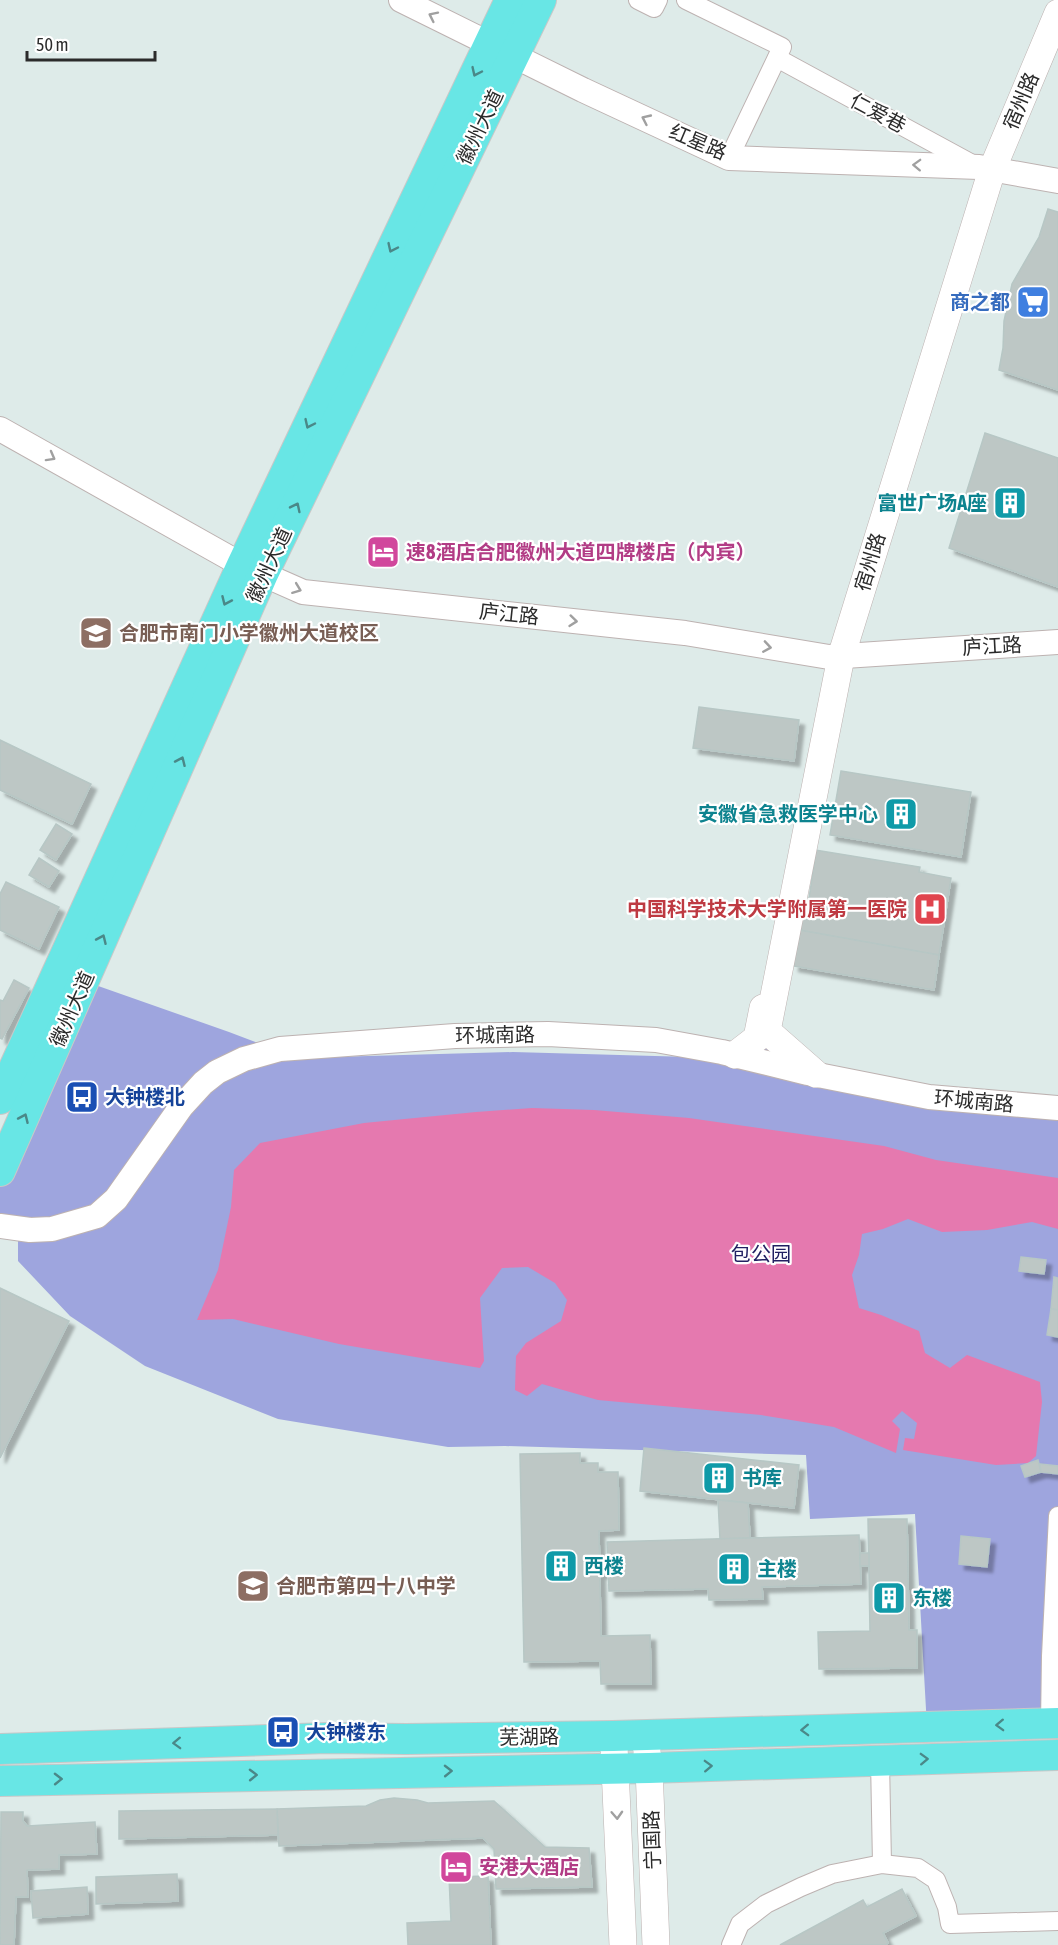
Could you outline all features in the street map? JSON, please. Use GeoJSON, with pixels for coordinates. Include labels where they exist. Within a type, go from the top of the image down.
{"type":"FeatureCollection","features":[{"type":"Feature","properties":{"kind":"main road","name":"徽州大道"},"geometry":{"type":"LineString","coordinates":[[502,49],[510,0]]}},
{"type":"Feature","properties":{"kind":"main road","name":"徽州大道"},"geometry":{"type":"LineString","coordinates":[[0,1099],[502,49],[541,0]]}},
{"type":"Feature","properties":{"kind":"main road","name":"宿州路"},"geometry":{"type":"LineString","coordinates":[[735,1055],[757,1038],[835,657],[985,169],[1051,0]]}},
{"type":"Feature","properties":{"kind":"main road","name":"宿州路"},"geometry":{"type":"LineString","coordinates":[[985,169],[1058,13]]}},
{"type":"Feature","properties":{"kind":"main road","name":"徽州大道"},"geometry":{"type":"LineString","coordinates":[[0,1171],[253,570]]}},
{"type":"Feature","properties":{"kind":"main road","name":"宿州路"},"geometry":{"type":"LineString","coordinates":[[816,1074],[767,1031],[835,657]]}},
{"type":"Feature","properties":{"kind":"main road","name":"芜湖路"},"geometry":{"type":"LineString","coordinates":[[0,1749],[327,1738],[613,1736],[1054,1723]]}},
{"type":"Feature","properties":{"kind":"main road","name":"宁国路"},"geometry":{"type":"LineString","coordinates":[[645,1735],[650,1768],[656,1945]]}},
{"type":"Feature","properties":{"kind":"main road","name":"宁国路"},"geometry":{"type":"LineString","coordinates":[[613,1736],[623,1945]]}},
{"type":"Feature","properties":{"kind":"main road","name":"芜湖路"},"geometry":{"type":"LineString","coordinates":[[0,1781],[650,1768],[1058,1755]]}},
{"type":"Feature","properties":{"kind":"street","name":"红星路"},"geometry":{"type":"LineString","coordinates":[[401,0],[583,90],[729,158],[985,169],[1058,182]]}},
{"type":"Feature","properties":{"kind":"street"},"geometry":{"type":"LineString","coordinates":[[638,0],[654,8],[658,0]]}},
{"type":"Feature","properties":{"kind":"street"},"geometry":{"type":"LineString","coordinates":[[686,0],[783,48],[729,158]]}},
{"type":"Feature","properties":{"kind":"street","name":"仁爱巷"},"geometry":{"type":"LineString","coordinates":[[777,58],[985,169]]}},
{"type":"Feature","properties":{"kind":"street","name":"庐江路"},"geometry":{"type":"LineString","coordinates":[[0,429],[253,570],[303,592],[685,633],[835,657],[1058,642]]}},
{"type":"Feature","properties":{"kind":"street","name":"环城南路"},"geometry":{"type":"LineString","coordinates":[[0,1226],[30,1230],[52,1229],[97,1216],[116,1198],[181,1107],[203,1083],[217,1072],[244,1059],[280,1048],[455,1036],[548,1034],[656,1040],[735,1055],[928,1098],[1058,1108]]}},
{"type":"Feature","properties":{"kind":"street"},"geometry":{"type":"LineString","coordinates":[[1054,1723],[1051,1656],[1058,1516]]}},
{"type":"Feature","properties":{"kind":"street"},"geometry":{"type":"LineString","coordinates":[[880,1760],[882,1864]]}},
{"type":"Feature","properties":{"kind":"street"},"geometry":{"type":"LineString","coordinates":[[731,1945],[741,1924],[766,1904],[832,1874],[882,1864],[918,1868],[936,1880],[947,1906],[950,1924],[1058,1920]]}},
{"type":"Feature","properties":{"kind":"green space","name":"包公园"},"geometry":{"type":"Polygon","coordinates":[[[84,981],[297,1058],[513,1052],[726,1058],[757,1038],[824,1065],[1058,1111],[1058,1723],[927,1727],[915,1514],[810,1519],[806,1455],[505,1446],[448,1447],[278,1419],[145,1366],[70,1316],[18,1261],[18,1233],[0,1231],[0,1171],[84,981]]]}},
{"type":"Feature","properties":{"kind":"shaded area"},"geometry":{"type":"Polygon","coordinates":[[[532,1108],[594,1110],[689,1118],[884,1146],[936,1160],[1058,1178],[1058,1229],[1032,1222],[987,1230],[942,1232],[908,1219],[862,1234],[859,1255],[852,1275],[859,1308],[919,1331],[925,1353],[950,1368],[967,1355],[1040,1382],[1042,1402],[1036,1456],[1028,1463],[996,1465],[903,1450],[905,1438],[914,1439],[917,1423],[902,1411],[892,1421],[900,1429],[896,1453],[834,1427],[761,1415],[598,1400],[542,1384],[527,1396],[515,1390],[516,1356],[526,1343],[561,1321],[567,1300],[555,1283],[528,1267],[502,1268],[480,1298],[484,1361],[480,1368],[339,1344],[233,1319],[197,1320],[218,1270],[231,1207],[234,1170],[260,1143],[364,1123],[532,1108]]]}},
{"type":"Feature","properties":{"kind":"building","name":"商之都"},"geometry":{"type":"Polygon","coordinates":[[[1048,209],[1058,212],[1058,390],[999,370],[1004,321],[1012,284],[1039,237],[1048,209]]]}},
{"type":"Feature","properties":{"kind":"building","name":"富世广场A座"},"geometry":{"type":"Polygon","coordinates":[[[985,433],[1058,458],[1058,587],[949,548],[985,433]]]}},
{"type":"Feature","properties":{"kind":"building"},"geometry":{"type":"Polygon","coordinates":[[[699,707],[799,720],[794,761],[693,748],[699,707]]]}},
{"type":"Feature","properties":{"kind":"building"},"geometry":{"type":"Polygon","coordinates":[[[0,740],[91,784],[72,824],[0,790],[0,740]]]}},
{"type":"Feature","properties":{"kind":"building","name":"安徽省急救医学中心"},"geometry":{"type":"Polygon","coordinates":[[[841,771],[971,792],[961,857],[830,835],[841,771]]]}},
{"type":"Feature","properties":{"kind":"building"},"geometry":{"type":"Polygon","coordinates":[[[56,824],[72,834],[56,860],[40,850],[56,824]]]}},
{"type":"Feature","properties":{"kind":"building"},"geometry":{"type":"Polygon","coordinates":[[[815,850],[920,867],[919,872],[951,878],[939,955],[799,930],[801,918],[806,918],[815,850]]]}},
{"type":"Feature","properties":{"kind":"building"},"geometry":{"type":"Polygon","coordinates":[[[39,858],[59,871],[49,887],[29,875],[39,858]]]}},
{"type":"Feature","properties":{"kind":"building"},"geometry":{"type":"Polygon","coordinates":[[[6,882],[59,907],[39,949],[0,930],[0,894],[6,882]]]}},
{"type":"Feature","properties":{"kind":"building"},"geometry":{"type":"Polygon","coordinates":[[[799,930],[939,955],[934,990],[793,966],[799,930]]]}},
{"type":"Feature","properties":{"kind":"building"},"geometry":{"type":"Polygon","coordinates":[[[14,980],[29,988],[2,1039],[0,1038],[0,1000],[3,1001],[14,980]]]}},
{"type":"Feature","properties":{"kind":"building"},"geometry":{"type":"Polygon","coordinates":[[[1021,1257],[1046,1260],[1044,1274],[1019,1271],[1021,1257]]]}},
{"type":"Feature","properties":{"kind":"building"},"geometry":{"type":"Polygon","coordinates":[[[1054,1277],[1058,1278],[1058,1310],[1051,1309],[1054,1277]]]}},
{"type":"Feature","properties":{"kind":"building"},"geometry":{"type":"Polygon","coordinates":[[[0,1288],[69,1321],[0,1458],[0,1288]]]}},
{"type":"Feature","properties":{"kind":"building"},"geometry":{"type":"Polygon","coordinates":[[[1051,1309],[1058,1310],[1058,1337],[1047,1335],[1051,1309]]]}},
{"type":"Feature","properties":{"kind":"building","name":"书库"},"geometry":{"type":"Polygon","coordinates":[[[644,1448],[799,1465],[794,1508],[640,1491],[644,1448]]]}},
{"type":"Feature","properties":{"kind":"building","name":"西楼"},"geometry":{"type":"Polygon","coordinates":[[[580,1453],[580,1463],[598,1463],[598,1472],[618,1472],[619,1530],[599,1531],[601,1636],[650,1635],[651,1684],[601,1684],[600,1661],[524,1662],[520,1454],[580,1453]]]}},
{"type":"Feature","properties":{"kind":"building"},"geometry":{"type":"Polygon","coordinates":[[[1038,1460],[1041,1472],[1025,1477],[1021,1466],[1038,1460]]]}},
{"type":"Feature","properties":{"kind":"building"},"geometry":{"type":"Polygon","coordinates":[[[1040,1464],[1058,1466],[1058,1474],[1041,1472],[1040,1464]]]}},
{"type":"Feature","properties":{"kind":"building"},"geometry":{"type":"Polygon","coordinates":[[[718,1500],[748,1503],[750,1538],[720,1539],[718,1500]]]}},
{"type":"Feature","properties":{"kind":"building","name":"东楼"},"geometry":{"type":"Polygon","coordinates":[[[868,1519],[907,1519],[909,1630],[917,1630],[917,1668],[819,1669],[818,1632],[870,1631],[868,1519]]]}},
{"type":"Feature","properties":{"kind":"building","name":"主楼"},"geometry":{"type":"Polygon","coordinates":[[[859,1535],[861,1584],[762,1587],[763,1599],[709,1600],[708,1589],[609,1591],[607,1542],[859,1535]]]}},
{"type":"Feature","properties":{"kind":"building"},"geometry":{"type":"Polygon","coordinates":[[[961,1536],[990,1539],[987,1567],[959,1564],[961,1536]]]}},
{"type":"Feature","properties":{"kind":"building"},"geometry":{"type":"Polygon","coordinates":[[[860,1553],[869,1553],[869,1566],[860,1566],[860,1553]]]}},
{"type":"Feature","properties":{"kind":"building"},"geometry":{"type":"Polygon","coordinates":[[[600,1560],[607,1561],[608,1573],[600,1573],[600,1560]]]}},
{"type":"Feature","properties":{"kind":"building"},"geometry":{"type":"Polygon","coordinates":[[[394,1798],[428,1803],[494,1801],[545,1847],[589,1848],[592,1887],[496,1889],[494,1849],[483,1838],[279,1846],[277,1809],[366,1806],[380,1800],[394,1798]]]}},
{"type":"Feature","properties":{"kind":"building"},"geometry":{"type":"Polygon","coordinates":[[[277,1809],[278,1835],[119,1839],[119,1811],[277,1809]]]}},
{"type":"Feature","properties":{"kind":"building"},"geometry":{"type":"Polygon","coordinates":[[[1,1812],[23,1812],[23,1821],[27,1826],[95,1822],[97,1854],[59,1855],[59,1869],[27,1870],[28,1897],[16,1897],[14,1945],[0,1945],[1,1812]]]}},
{"type":"Feature","properties":{"kind":"building"},"geometry":{"type":"Polygon","coordinates":[[[177,1874],[178,1901],[96,1904],[96,1877],[177,1874]]]}},
{"type":"Feature","properties":{"kind":"building"},"geometry":{"type":"Polygon","coordinates":[[[488,1876],[491,1945],[408,1945],[407,1923],[451,1921],[449,1877],[488,1876]]]}},
{"type":"Feature","properties":{"kind":"building"},"geometry":{"type":"Polygon","coordinates":[[[87,1887],[88,1914],[33,1918],[31,1891],[87,1887]]]}},
{"type":"Feature","properties":{"kind":"building"},"geometry":{"type":"Polygon","coordinates":[[[902,1889],[916,1916],[883,1933],[888,1943],[885,1945],[780,1945],[863,1900],[867,1907],[902,1889]]]}},
{"type":"Feature","properties":{"kind":"place","name":"商之都"},"geometry":{"type":"Point","coordinates":[1033,302]}},
{"type":"Feature","properties":{"kind":"place","name":"富世广场A座"},"geometry":{"type":"Point","coordinates":[1010,503]}},
{"type":"Feature","properties":{"kind":"place","name":"速8酒店合肥徽州大道四牌楼店（内宾）"},"geometry":{"type":"Point","coordinates":[383,552]}},
{"type":"Feature","properties":{"kind":"place","name":"合肥市南门小学徽州大道校区"},"geometry":{"type":"Point","coordinates":[96,633]}},
{"type":"Feature","properties":{"kind":"place","name":"安徽省急救医学中心"},"geometry":{"type":"Point","coordinates":[901,814]}},
{"type":"Feature","properties":{"kind":"place","name":"中国科学技术大学附属第一医院"},"geometry":{"type":"Point","coordinates":[930,909]}},
{"type":"Feature","properties":{"kind":"place","name":"大钟楼北"},"geometry":{"type":"Point","coordinates":[82,1097]}},
{"type":"Feature","properties":{"kind":"place","name":"书库"},"geometry":{"type":"Point","coordinates":[719,1478]}},
{"type":"Feature","properties":{"kind":"place","name":"西楼"},"geometry":{"type":"Point","coordinates":[561,1566]}},
{"type":"Feature","properties":{"kind":"place","name":"主楼"},"geometry":{"type":"Point","coordinates":[734,1569]}},
{"type":"Feature","properties":{"kind":"place","name":"合肥市第四十八中学"},"geometry":{"type":"Point","coordinates":[253,1586]}},
{"type":"Feature","properties":{"kind":"place","name":"东楼"},"geometry":{"type":"Point","coordinates":[889,1598]}},
{"type":"Feature","properties":{"kind":"place","name":"大钟楼东"},"geometry":{"type":"Point","coordinates":[283,1732]}},
{"type":"Feature","properties":{"kind":"place","name":"安港大酒店"},"geometry":{"type":"Point","coordinates":[456,1867]}}]}
